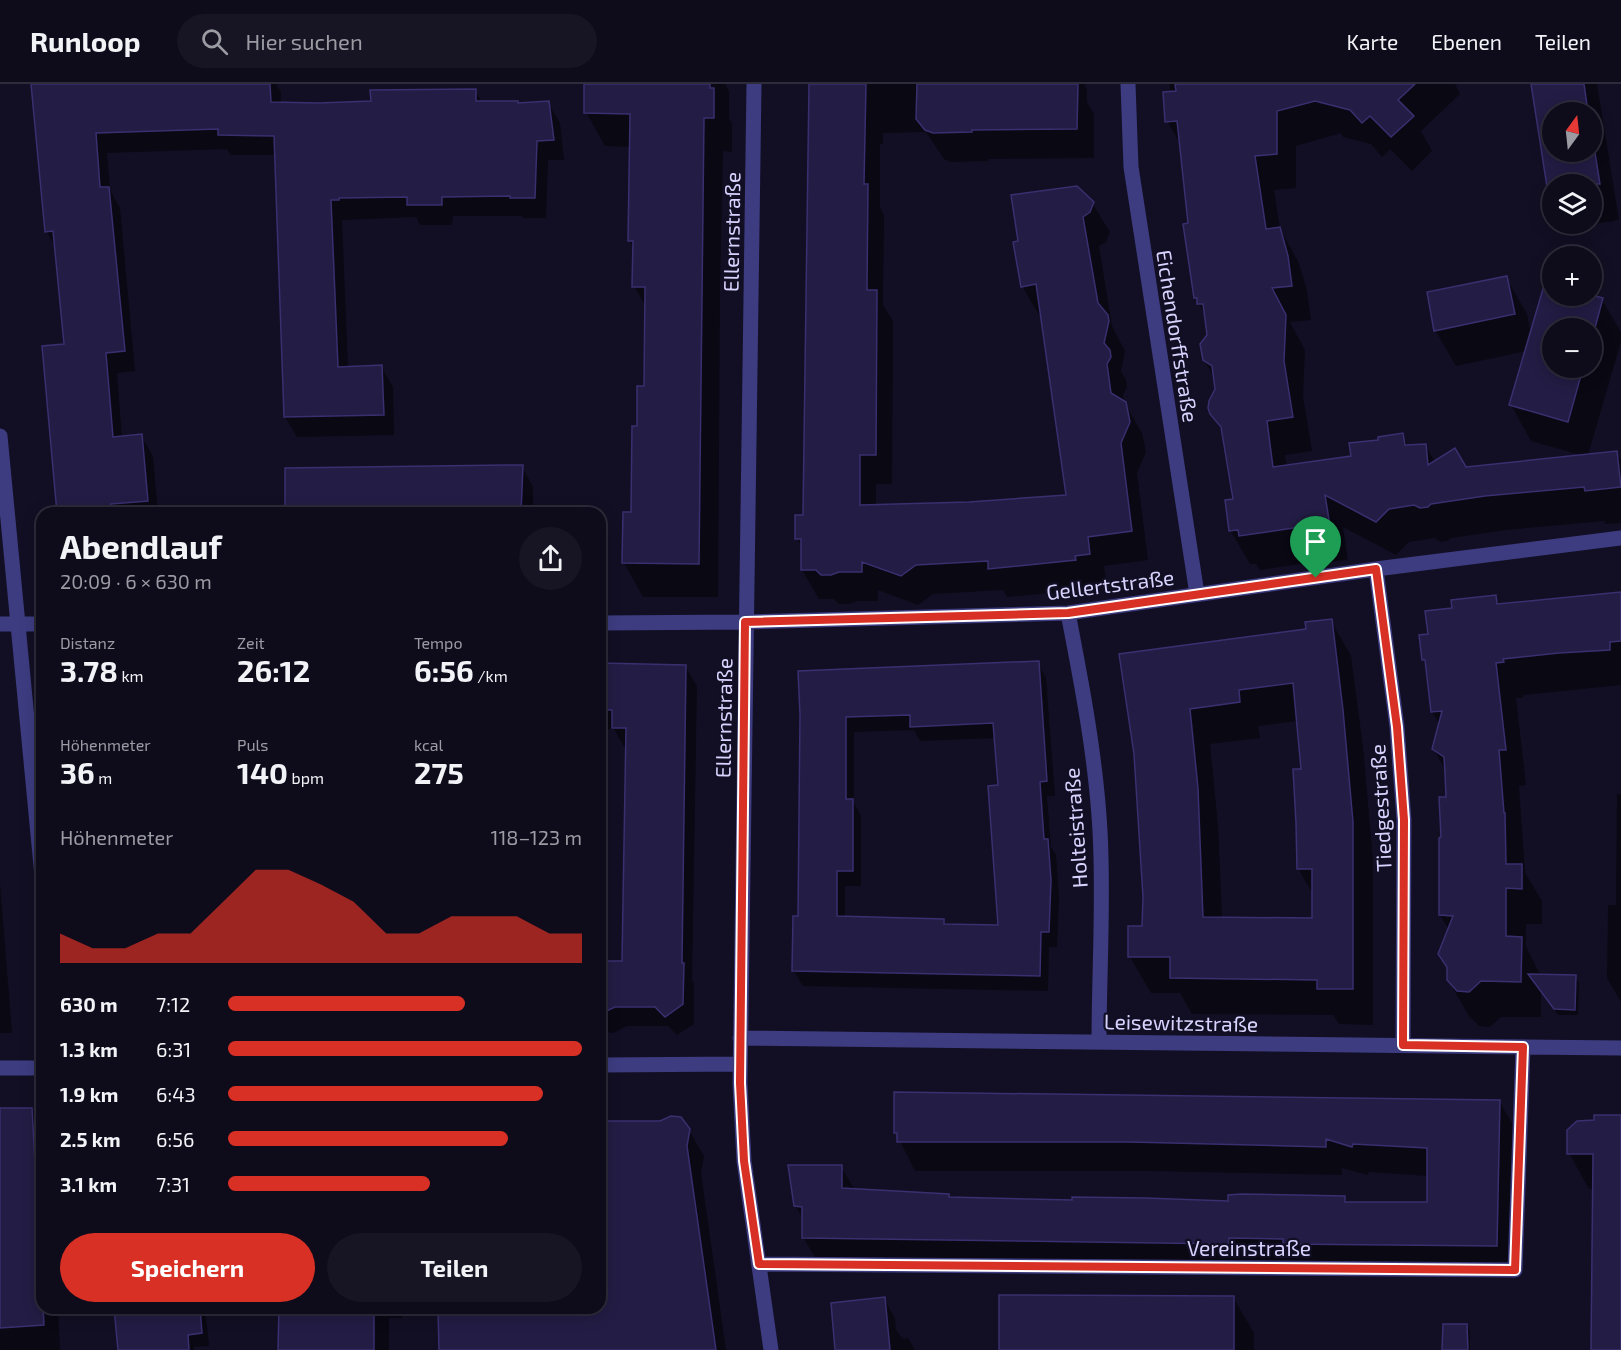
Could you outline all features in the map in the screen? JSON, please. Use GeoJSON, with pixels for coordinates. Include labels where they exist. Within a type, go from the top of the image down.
{"type":"FeatureCollection","features":[{"type":"Feature","properties":{"kind":"street","name":"Ellernstraße"},"geometry":{"type":"LineString","coordinates":[[754,84],[740,1064],[744,1161],[771,1350]]}},
{"type":"Feature","properties":{"kind":"street","name":"Eichendorffstraße"},"geometry":{"type":"LineString","coordinates":[[1128,84],[1131,167],[1197,594]]}},
{"type":"Feature","properties":{"kind":"street"},"geometry":{"type":"LineString","coordinates":[[0,436],[36,816]]}},
{"type":"Feature","properties":{"kind":"street","name":"Gellertstraße"},"geometry":{"type":"LineString","coordinates":[[606,622],[745,622],[1068,613],[1376,569],[1621,538]]}},
{"type":"Feature","properties":{"kind":"street","name":"Tiedgestraße"},"geometry":{"type":"LineString","coordinates":[[1376,569],[1397,727],[1404,820],[1403,1045]]}},
{"type":"Feature","properties":{"kind":"street","name":"Holteistraße"},"geometry":{"type":"LineString","coordinates":[[1068,613],[1085,702],[1100,830],[1102,934],[1099,1042]]}},
{"type":"Feature","properties":{"kind":"street"},"geometry":{"type":"LineString","coordinates":[[0,624],[36,624]]}},
{"type":"Feature","properties":{"kind":"street","name":"Leisewitzstraße"},"geometry":{"type":"LineString","coordinates":[[740,1038],[1621,1048]]}},
{"type":"Feature","properties":{"kind":"street","name":"Vereinstraße"},"geometry":{"type":"LineString","coordinates":[[759,1264],[1515,1270],[1523,1047]]}},
{"type":"Feature","properties":{"kind":"street"},"geometry":{"type":"LineString","coordinates":[[606,1065],[740,1064]]}},
{"type":"Feature","properties":{"kind":"street"},"geometry":{"type":"LineString","coordinates":[[0,1068],[36,1068]]}},
{"type":"Feature","properties":{"kind":"building"},"geometry":{"type":"Polygon","coordinates":[[[31,84],[270,84],[271,102],[371,101],[370,90],[476,89],[476,101],[518,101],[518,103],[549,101],[554,140],[537,141],[535,198],[442,197],[442,205],[407,205],[407,197],[331,200],[338,367],[382,365],[384,415],[284,417],[274,136],[218,135],[218,129],[96,133],[100,187],[109,187],[125,351],[106,353],[113,437],[142,434],[148,501],[111,504],[111,507],[56,507],[42,346],[64,344],[53,231],[45,232],[31,84]]]}},
{"type":"Feature","properties":{"kind":"building"},"geometry":{"type":"Polygon","coordinates":[[[584,84],[710,84],[710,88],[714,88],[714,118],[704,118],[699,564],[622,563],[623,512],[631,512],[632,426],[637,426],[637,386],[644,386],[645,287],[632,287],[633,241],[628,241],[630,114],[584,113],[584,84]]]}},
{"type":"Feature","properties":{"kind":"building"},"geometry":{"type":"Polygon","coordinates":[[[809,84],[866,84],[864,184],[868,184],[867,290],[877,290],[876,455],[860,455],[860,505],[969,502],[1066,495],[1036,284],[1021,287],[1013,242],[1018,241],[1011,195],[1077,186],[1094,202],[1090,212],[1083,217],[1098,303],[1108,315],[1109,321],[1104,343],[1110,350],[1111,357],[1107,364],[1111,393],[1126,402],[1130,422],[1121,443],[1132,531],[1088,537],[1090,554],[1075,556],[1076,560],[988,569],[988,561],[916,565],[901,576],[862,562],[862,572],[821,575],[816,570],[801,570],[801,539],[795,539],[795,515],[803,515],[809,84]]]}},
{"type":"Feature","properties":{"kind":"building"},"geometry":{"type":"Polygon","coordinates":[[[917,84],[1078,84],[1077,129],[972,130],[972,132],[933,133],[925,130],[916,119],[917,84]]]}},
{"type":"Feature","properties":{"kind":"building"},"geometry":{"type":"Polygon","coordinates":[[[1175,84],[1415,84],[1398,100],[1414,116],[1391,137],[1370,116],[1362,123],[1350,110],[1315,101],[1277,111],[1277,154],[1255,156],[1266,229],[1280,227],[1288,256],[1292,286],[1272,288],[1286,315],[1284,361],[1293,417],[1267,421],[1273,467],[1351,456],[1349,443],[1378,440],[1378,437],[1403,433],[1405,445],[1426,444],[1428,465],[1455,448],[1466,467],[1617,451],[1621,487],[1585,491],[1584,487],[1485,496],[1431,504],[1420,508],[1414,505],[1389,509],[1376,522],[1325,495],[1330,526],[1308,528],[1307,526],[1239,536],[1238,530],[1229,531],[1225,500],[1233,499],[1221,427],[1208,408],[1215,389],[1212,366],[1203,360],[1200,344],[1207,335],[1203,304],[1197,304],[1197,298],[1194,298],[1183,224],[1188,223],[1177,121],[1165,122],[1163,92],[1176,91],[1175,84]]]}},
{"type":"Feature","properties":{"kind":"building"},"geometry":{"type":"Polygon","coordinates":[[[1531,84],[1584,84],[1587,102],[1542,102],[1542,155],[1531,84]]]}},
{"type":"Feature","properties":{"kind":"building"},"geometry":{"type":"Polygon","coordinates":[[[1543,162],[1596,162],[1598,174],[1545,174],[1543,162]]]}},
{"type":"Feature","properties":{"kind":"building"},"geometry":{"type":"Polygon","coordinates":[[[1507,276],[1515,314],[1434,331],[1427,292],[1507,276]]]}},
{"type":"Feature","properties":{"kind":"building"},"geometry":{"type":"Polygon","coordinates":[[[1542,292],[1542,306],[1601,306],[1598,318],[1542,318],[1542,378],[1580,378],[1568,422],[1509,405],[1542,292]]]}},
{"type":"Feature","properties":{"kind":"building"},"geometry":{"type":"Polygon","coordinates":[[[523,465],[521,507],[285,507],[285,468],[523,465]]]}},
{"type":"Feature","properties":{"kind":"building"},"geometry":{"type":"Polygon","coordinates":[[[1621,592],[1621,641],[1610,642],[1610,650],[1503,659],[1504,662],[1496,663],[1506,750],[1499,750],[1505,813],[1506,864],[1522,864],[1522,889],[1506,888],[1506,936],[1522,937],[1521,982],[1481,981],[1469,992],[1457,991],[1447,980],[1447,967],[1438,954],[1453,916],[1439,915],[1439,838],[1441,837],[1439,797],[1446,797],[1445,773],[1444,757],[1432,749],[1442,711],[1431,712],[1425,660],[1422,660],[1419,635],[1428,634],[1425,611],[1452,608],[1451,600],[1496,595],[1497,604],[1621,592]]]}},
{"type":"Feature","properties":{"kind":"building"},"geometry":{"type":"Polygon","coordinates":[[[1332,619],[1353,822],[1353,989],[1317,989],[1317,980],[1170,978],[1170,957],[1128,957],[1128,926],[1142,926],[1143,897],[1134,754],[1119,654],[1306,629],[1305,622],[1332,619]],[[1293,683],[1239,690],[1240,702],[1190,709],[1198,788],[1203,917],[1312,918],[1312,869],[1297,869],[1293,769],[1301,769],[1293,683]]]}},
{"type":"Feature","properties":{"kind":"building"},"geometry":{"type":"Polygon","coordinates":[[[1039,661],[1047,781],[1040,782],[1044,839],[1048,839],[1051,880],[1049,932],[1041,932],[1040,976],[792,971],[793,916],[798,916],[800,715],[798,671],[1039,661]],[[910,715],[846,717],[846,799],[853,799],[853,871],[837,871],[837,916],[944,919],[944,924],[998,925],[988,786],[998,785],[993,723],[910,727],[910,715]]]}},
{"type":"Feature","properties":{"kind":"building"},"geometry":{"type":"Polygon","coordinates":[[[606,663],[686,665],[683,1004],[665,1017],[655,1007],[615,1007],[606,1011],[606,961],[622,961],[626,728],[612,728],[612,710],[606,710],[606,663]]]}},
{"type":"Feature","properties":{"kind":"building"},"geometry":{"type":"Polygon","coordinates":[[[1528,974],[1576,975],[1575,1010],[1554,1009],[1528,974]]]}},
{"type":"Feature","properties":{"kind":"building"},"geometry":{"type":"Polygon","coordinates":[[[894,1092],[1500,1100],[1497,1246],[1283,1244],[1283,1239],[1229,1238],[1229,1244],[802,1238],[802,1207],[794,1206],[788,1165],[842,1165],[842,1188],[949,1194],[949,1197],[1072,1200],[1072,1197],[1145,1198],[1228,1201],[1228,1195],[1242,1194],[1345,1196],[1345,1202],[1427,1202],[1427,1148],[1353,1144],[1352,1147],[1326,1139],[1326,1147],[1130,1142],[897,1142],[897,1133],[894,1133],[894,1092]]]}},
{"type":"Feature","properties":{"kind":"building"},"geometry":{"type":"Polygon","coordinates":[[[0,1108],[32,1108],[36,1180],[36,1314],[43,1314],[44,1325],[0,1328],[0,1108]]]}},
{"type":"Feature","properties":{"kind":"building"},"geometry":{"type":"Polygon","coordinates":[[[1594,1115],[1621,1115],[1621,1350],[1591,1350],[1593,1154],[1567,1154],[1567,1130],[1577,1121],[1594,1120],[1594,1115]]]}},
{"type":"Feature","properties":{"kind":"building"},"geometry":{"type":"Polygon","coordinates":[[[671,1116],[681,1117],[690,1129],[687,1146],[716,1350],[439,1350],[438,1314],[606,1314],[606,1121],[660,1121],[671,1116]]]}},
{"type":"Feature","properties":{"kind":"building"},"geometry":{"type":"Polygon","coordinates":[[[999,1295],[1234,1296],[1234,1350],[999,1350],[999,1295]]]}},
{"type":"Feature","properties":{"kind":"building"},"geometry":{"type":"Polygon","coordinates":[[[885,1297],[890,1350],[835,1350],[831,1303],[885,1297]]]}},
{"type":"Feature","properties":{"kind":"building"},"geometry":{"type":"Polygon","coordinates":[[[115,1314],[200,1314],[202,1333],[188,1335],[189,1350],[118,1350],[115,1314]]]}},
{"type":"Feature","properties":{"kind":"building"},"geometry":{"type":"Polygon","coordinates":[[[279,1314],[374,1314],[374,1350],[278,1350],[279,1314]]]}},
{"type":"Feature","properties":{"kind":"building"},"geometry":{"type":"Polygon","coordinates":[[[1443,1324],[1467,1324],[1468,1350],[1442,1350],[1443,1324]]]}},
{"type":"Feature","properties":{"kind":"route"},"geometry":{"type":"LineString","coordinates":[[1376,569],[1397,727],[1404,820],[1403,1045],[1523,1047],[1515,1270],[759,1264],[744,1161],[740,1083],[745,622],[1068,613],[1316,578],[1376,569]]}}]}
